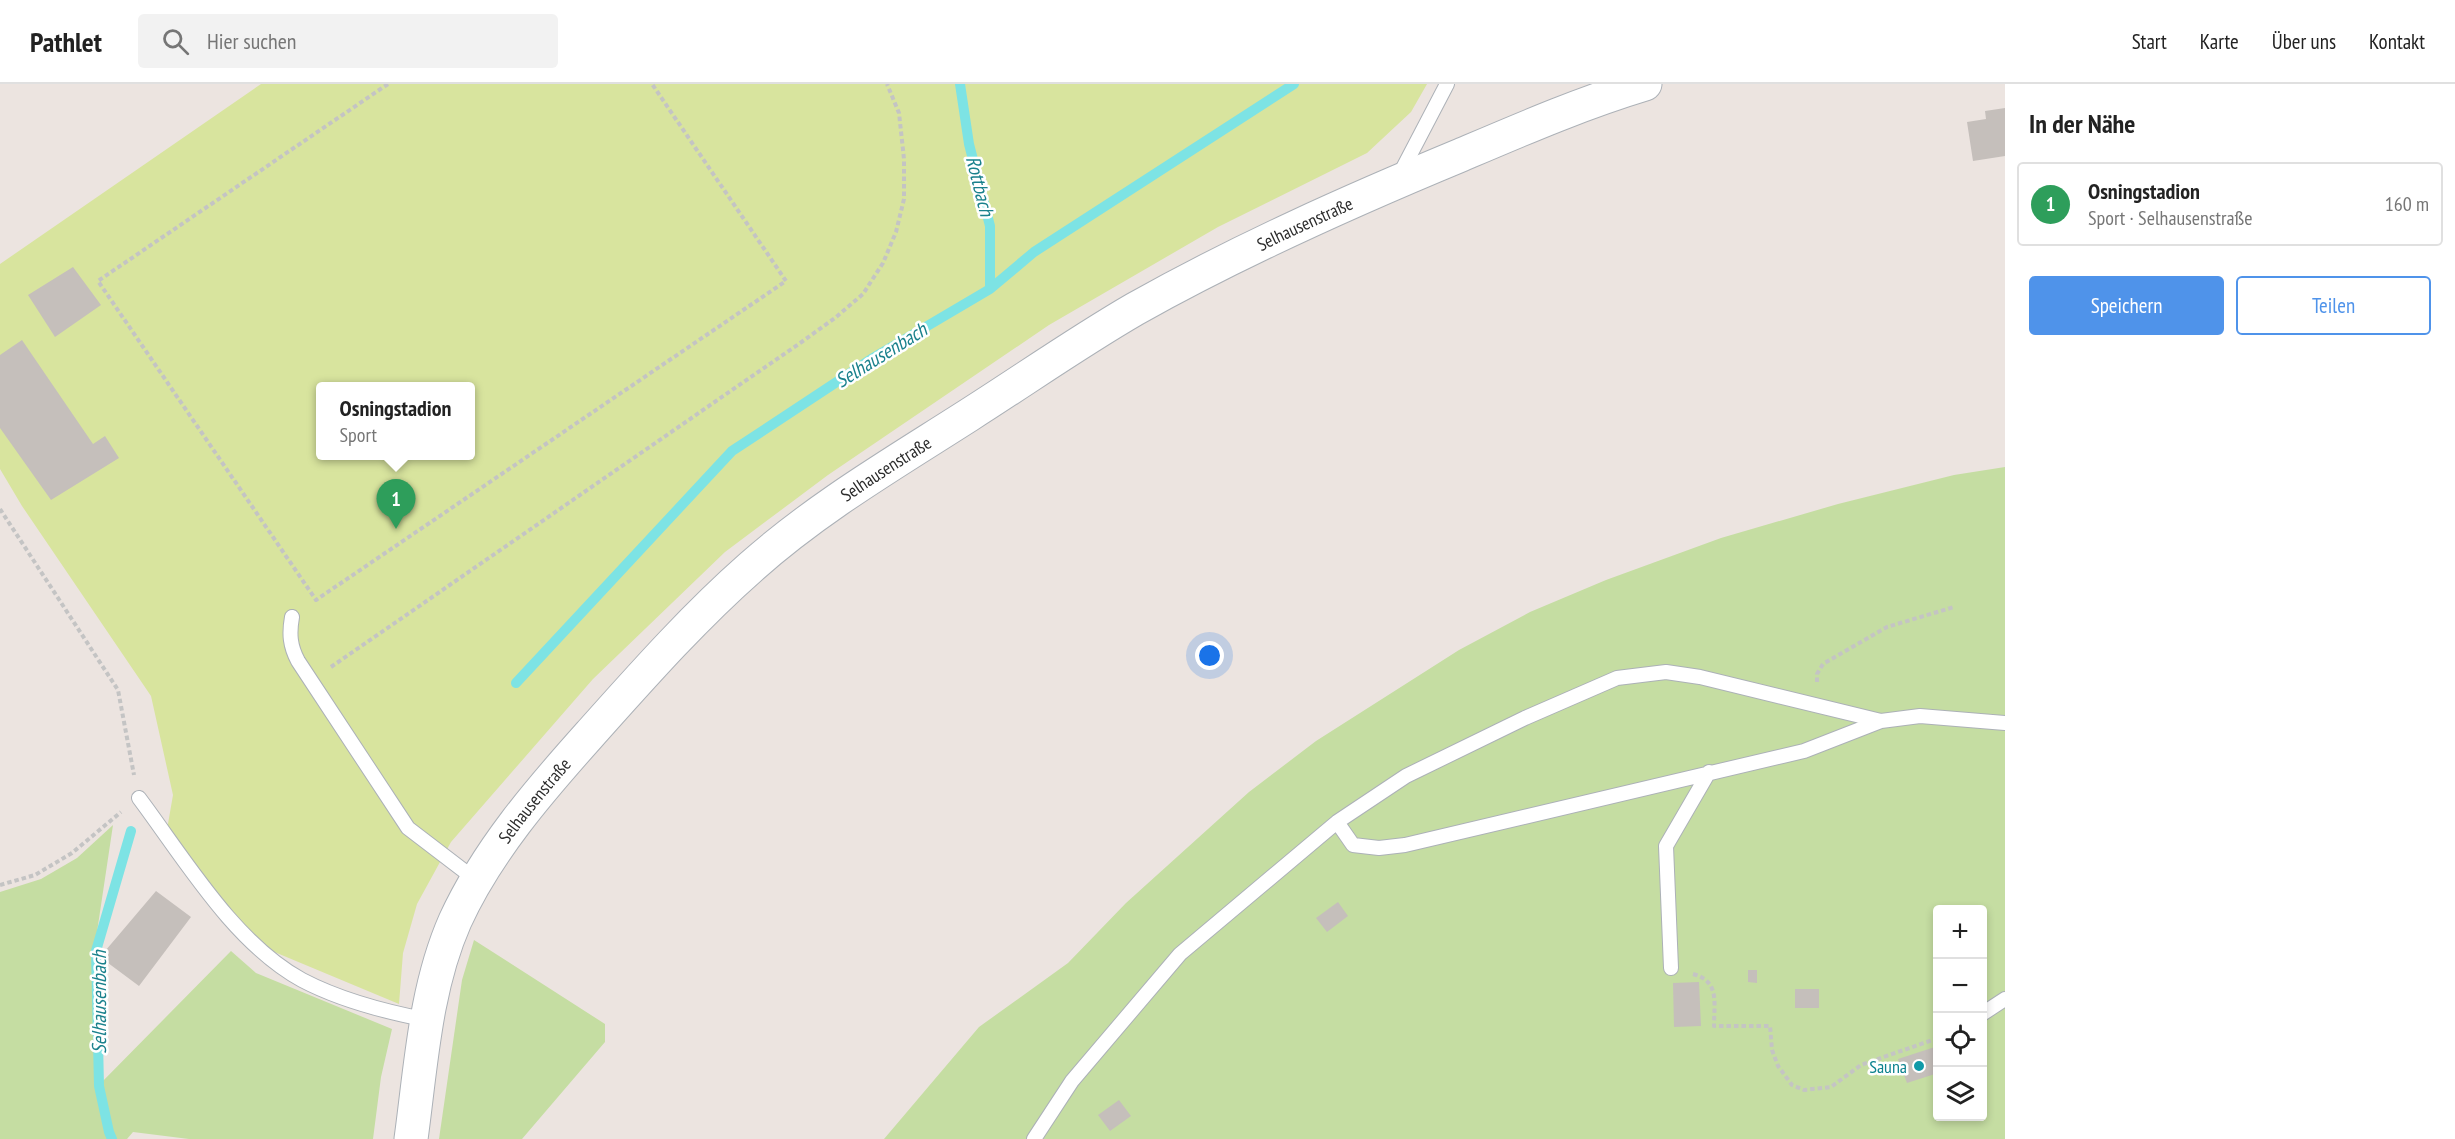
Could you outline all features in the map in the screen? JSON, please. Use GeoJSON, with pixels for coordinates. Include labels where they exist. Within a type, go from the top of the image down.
{"type":"FeatureCollection","features":[{"type":"Feature","properties":{"kind":"street","name":"Selhausenstraße"},"geometry":{"type":"LineString","coordinates":[[411,1139],[428,1020],[439,963],[454,922],[476,880],[514,825],[629,690],[751,567],[822,509],[1132,311],[1238,254],[1396,181],[1592,100],[1645,84]]}},
{"type":"Feature","properties":{"kind":"lane"},"geometry":{"type":"LineString","coordinates":[[1396,181],[1447,84]]}},
{"type":"Feature","properties":{"kind":"lane"},"geometry":{"type":"LineString","coordinates":[[292,617],[291,647],[310,682],[408,828],[476,880]]}},
{"type":"Feature","properties":{"kind":"lane"},"geometry":{"type":"LineString","coordinates":[[1034,1139],[1072,1081],[1180,954],[1337,822],[1406,776],[1525,718],[1617,678],[1666,672],[1700,677],[1881,721]]}},
{"type":"Feature","properties":{"kind":"lane"},"geometry":{"type":"LineString","coordinates":[[1337,822],[1353,845],[1378,848],[1405,845],[1804,751],[1881,721],[1920,716],[2005,723]]}},
{"type":"Feature","properties":{"kind":"lane"},"geometry":{"type":"LineString","coordinates":[[1671,968],[1666,846],[1709,772]]}},
{"type":"Feature","properties":{"kind":"lane"},"geometry":{"type":"LineString","coordinates":[[138,798],[233,924],[274,962],[303,980],[349,998],[388,1012],[428,1020]]}},
{"type":"Feature","properties":{"kind":"lane"},"geometry":{"type":"LineString","coordinates":[[1984,1013],[2005,999]]}},
{"type":"Feature","properties":{"kind":"path"},"geometry":{"type":"LineString","coordinates":[[388,84],[98,281],[316,600],[786,281],[652,84]]}},
{"type":"Feature","properties":{"kind":"path"},"geometry":{"type":"LineString","coordinates":[[310,682],[803,341],[863,294],[883,263],[896,232],[904,199],[899,112],[887,84]]}},
{"type":"Feature","properties":{"kind":"path"},"geometry":{"type":"LineString","coordinates":[[0,509],[118,690],[138,798],[72,853],[35,875],[0,885]]}},
{"type":"Feature","properties":{"kind":"path"},"geometry":{"type":"LineString","coordinates":[[1830,709],[1819,697],[1817,685],[1817,674],[1823,664],[1887,627],[1954,608]]}},
{"type":"Feature","properties":{"kind":"path"},"geometry":{"type":"LineString","coordinates":[[1671,968],[1704,977],[1709,981],[1713,990],[1714,1026],[1770,1026],[1772,1050],[1778,1066],[1792,1085],[1804,1090],[1831,1086],[1861,1065],[1933,1040]]}},
{"type":"Feature","properties":{"kind":"green space"},"geometry":{"type":"Polygon","coordinates":[[[261,84],[1427,84],[1411,112],[1367,153],[1218,227],[1049,325],[828,475],[725,552],[593,679],[451,842],[417,904],[403,953],[399,1004],[272,951],[208,898],[165,841],[173,795],[151,696],[22,506],[0,469],[0,264],[261,84]]]}},
{"type":"Feature","properties":{"kind":"green space"},"geometry":{"type":"Polygon","coordinates":[[[2005,467],[2005,1139],[884,1139],[979,1027],[1068,963],[1126,903],[1249,792],[1316,741],[1459,650],[1530,612],[1606,580],[1721,538],[1838,504],[1954,475],[2005,467]]]}},
{"type":"Feature","properties":{"kind":"green space"},"geometry":{"type":"Polygon","coordinates":[[[113,825],[94,952],[98,1086],[231,951],[256,973],[392,1029],[381,1077],[373,1139],[189,1139],[133,1132],[127,1139],[0,1139],[0,892],[41,879],[77,858],[113,825]]]}},
{"type":"Feature","properties":{"kind":"green space"},"geometry":{"type":"Polygon","coordinates":[[[474,940],[605,1024],[605,1042],[522,1139],[439,1139],[462,980],[474,940]]]}},
{"type":"Feature","properties":{"kind":"building"},"geometry":{"type":"Polygon","coordinates":[[[2005,108],[2005,156],[1973,161],[1967,122],[1986,119],[1985,111],[2005,108]]]}},
{"type":"Feature","properties":{"kind":"building"},"geometry":{"type":"Polygon","coordinates":[[[73,267],[101,305],[55,337],[28,295],[73,267]]]}},
{"type":"Feature","properties":{"kind":"building"},"geometry":{"type":"Polygon","coordinates":[[[22,340],[93,444],[105,436],[119,458],[51,500],[0,428],[0,355],[22,340]]]}},
{"type":"Feature","properties":{"kind":"building"},"geometry":{"type":"Polygon","coordinates":[[[156,891],[191,917],[139,986],[100,957],[156,891]]]}},
{"type":"Feature","properties":{"kind":"building"},"geometry":{"type":"Polygon","coordinates":[[[1338,902],[1348,916],[1327,932],[1316,918],[1338,902]]]}},
{"type":"Feature","properties":{"kind":"building"},"geometry":{"type":"Polygon","coordinates":[[[1748,970],[1757,970],[1757,983],[1748,982],[1748,970]]]}},
{"type":"Feature","properties":{"kind":"building"},"geometry":{"type":"Polygon","coordinates":[[[1699,982],[1701,1026],[1674,1027],[1673,983],[1699,982]]]}},
{"type":"Feature","properties":{"kind":"building"},"geometry":{"type":"Polygon","coordinates":[[[1795,989],[1819,989],[1819,1008],[1795,1008],[1795,989]]]}},
{"type":"Feature","properties":{"kind":"building","name":"Sauna"},"geometry":{"type":"Polygon","coordinates":[[[1933,1048],[1933,1075],[1907,1083],[1898,1059],[1933,1048]]]}},
{"type":"Feature","properties":{"kind":"building"},"geometry":{"type":"Polygon","coordinates":[[[1119,1100],[1131,1116],[1110,1131],[1098,1115],[1119,1100]]]}},
{"type":"Feature","properties":{"kind":"waterway","name":"Rottbach"},"geometry":{"type":"LineString","coordinates":[[960,84],[969,144],[990,226],[990,289]]}},
{"type":"Feature","properties":{"kind":"waterway","name":"Selhausenbach"},"geometry":{"type":"LineString","coordinates":[[516,683],[732,451],[873,358],[990,289],[1034,252],[1294,84]]}},
{"type":"Feature","properties":{"kind":"waterway","name":"Selhausenbach"},"geometry":{"type":"LineString","coordinates":[[112,1139],[99,1086],[96,951],[131,831]]}},
{"type":"Feature","properties":{"kind":"place","name":"Osningstadion"},"geometry":{"type":"Point","coordinates":[396,529]}},
{"type":"Feature","properties":{"kind":"place","name":"Sauna"},"geometry":{"type":"Point","coordinates":[1919,1066]}}]}
